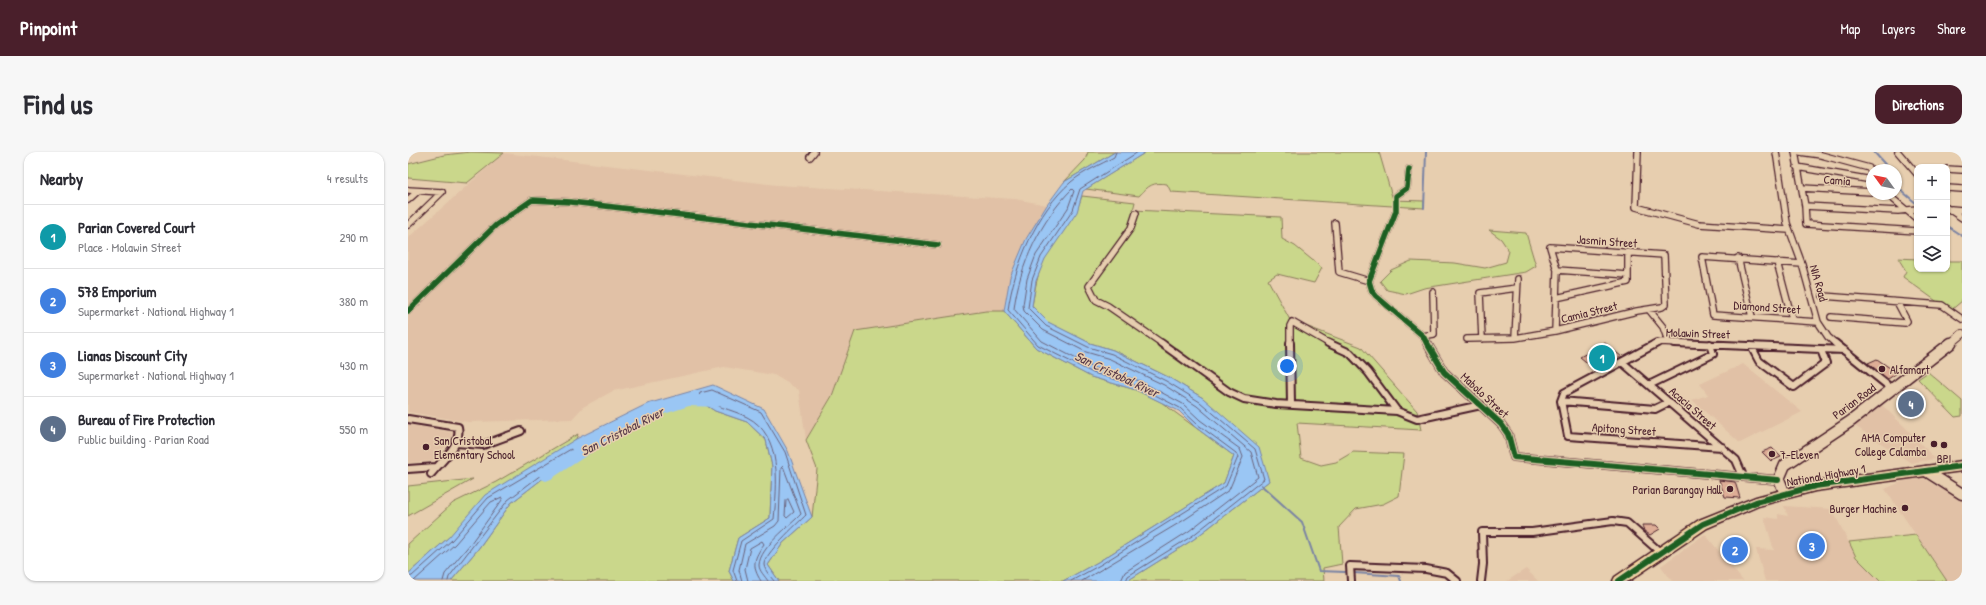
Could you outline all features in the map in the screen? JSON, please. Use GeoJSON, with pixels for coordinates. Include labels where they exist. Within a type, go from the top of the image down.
{"type":"FeatureCollection","features":[{"type":"Feature","properties":{"kind":"highway","name":"National Highway 1"},"geometry":{"type":"LineString","coordinates":[[1619,581],[1660,552],[1709,521],[1756,502],[1815,486],[1962,466]]}},
{"type":"Feature","properties":{"kind":"main road","name":"Parian Road"},"geometry":{"type":"LineString","coordinates":[[1778,480],[1780,471],[1785,464],[1851,421],[1962,334]]}},
{"type":"Feature","properties":{"kind":"main road"},"geometry":{"type":"LineString","coordinates":[[1926,471],[1962,494]]}},
{"type":"Feature","properties":{"kind":"main road"},"geometry":{"type":"LineString","coordinates":[[1778,480],[1785,494]]}},
{"type":"Feature","properties":{"kind":"street"},"geometry":{"type":"LineString","coordinates":[[810,157],[814,152]]}},
{"type":"Feature","properties":{"kind":"street"},"geometry":{"type":"LineString","coordinates":[[1638,152],[1635,205],[1638,208],[1699,224],[1789,230]]}},
{"type":"Feature","properties":{"kind":"street","name":"NIA Road"},"geometry":{"type":"LineString","coordinates":[[1776,152],[1782,200],[1789,230],[1802,264],[1818,322],[1824,333],[1892,389]]}},
{"type":"Feature","properties":{"kind":"street"},"geometry":{"type":"LineString","coordinates":[[1794,152],[1802,188],[1806,223],[1808,225],[1914,231]]}},
{"type":"Feature","properties":{"kind":"street"},"geometry":{"type":"LineString","coordinates":[[1800,152],[1821,155],[1866,167]]}},
{"type":"Feature","properties":{"kind":"street"},"geometry":{"type":"LineString","coordinates":[[1898,152],[1914,168]]}},
{"type":"Feature","properties":{"kind":"street"},"geometry":{"type":"LineString","coordinates":[[1797,167],[1866,179]]}},
{"type":"Feature","properties":{"kind":"street"},"geometry":{"type":"LineString","coordinates":[[1335,224],[1339,257],[1339,272],[1369,281],[1394,216],[1396,196],[1408,188],[1409,169]]}},
{"type":"Feature","properties":{"kind":"street"},"geometry":{"type":"LineString","coordinates":[[1950,169],[1962,170]]}},
{"type":"Feature","properties":{"kind":"street","name":"Camia"},"geometry":{"type":"LineString","coordinates":[[1802,188],[1866,192]]}},
{"type":"Feature","properties":{"kind":"street"},"geometry":{"type":"LineString","coordinates":[[1950,188],[1962,189]]}},
{"type":"Feature","properties":{"kind":"street"},"geometry":{"type":"LineString","coordinates":[[408,190],[442,192],[408,225]]}},
{"type":"Feature","properties":{"kind":"street"},"geometry":{"type":"LineString","coordinates":[[408,200],[418,191]]}},
{"type":"Feature","properties":{"kind":"street"},"geometry":{"type":"LineString","coordinates":[[408,311],[496,225],[532,200],[571,202],[863,235],[938,245]]}},
{"type":"Feature","properties":{"kind":"street"},"geometry":{"type":"LineString","coordinates":[[1894,200],[1914,216]]}},
{"type":"Feature","properties":{"kind":"street"},"geometry":{"type":"LineString","coordinates":[[1805,206],[1914,210]]}},
{"type":"Feature","properties":{"kind":"street"},"geometry":{"type":"LineString","coordinates":[[1950,209],[1962,210]]}},
{"type":"Feature","properties":{"kind":"street"},"geometry":{"type":"LineString","coordinates":[[1950,210],[1962,218]]}},
{"type":"Feature","properties":{"kind":"street"},"geometry":{"type":"LineString","coordinates":[[1136,213],[1131,228],[1110,260],[1089,286],[1096,300],[1108,306],[1162,343],[1179,357],[1229,392],[1244,399],[1276,404],[1397,411],[1417,419],[1481,405]]}},
{"type":"Feature","properties":{"kind":"street","name":"Jasmin Street"},"geometry":{"type":"LineString","coordinates":[[1557,270],[1550,247],[1664,255]]}},
{"type":"Feature","properties":{"kind":"street"},"geometry":{"type":"LineString","coordinates":[[1556,298],[1628,282],[1628,252]]}},
{"type":"Feature","properties":{"kind":"street","name":"Camia Street"},"geometry":{"type":"LineString","coordinates":[[1467,339],[1515,338],[1555,331],[1637,311],[1662,308],[1666,304],[1667,300],[1664,255]]}},
{"type":"Feature","properties":{"kind":"street","name":"Diamond Street"},"geometry":{"type":"LineString","coordinates":[[1738,258],[1702,257],[1713,315],[1792,319],[1818,322]]}},
{"type":"Feature","properties":{"kind":"street"},"geometry":{"type":"LineString","coordinates":[[1752,317],[1738,258],[1802,264]]}},
{"type":"Feature","properties":{"kind":"street"},"geometry":{"type":"LineString","coordinates":[[1777,262],[1792,319]]}},
{"type":"Feature","properties":{"kind":"street"},"geometry":{"type":"LineString","coordinates":[[1555,331],[1557,270],[1628,274]]}},
{"type":"Feature","properties":{"kind":"street"},"geometry":{"type":"LineString","coordinates":[[1515,338],[1518,279]]}},
{"type":"Feature","properties":{"kind":"street","name":"Mabolo Street"},"geometry":{"type":"LineString","coordinates":[[1369,281],[1372,291],[1376,296],[1423,336],[1444,372],[1501,424],[1508,434],[1514,456],[1778,480]]}},
{"type":"Feature","properties":{"kind":"street"},"geometry":{"type":"LineString","coordinates":[[1482,339],[1480,293],[1517,288]]}},
{"type":"Feature","properties":{"kind":"street"},"geometry":{"type":"LineString","coordinates":[[1423,336],[1434,334],[1433,292]]}},
{"type":"Feature","properties":{"kind":"street"},"geometry":{"type":"LineString","coordinates":[[1823,296],[1942,305],[1962,319]]}},
{"type":"Feature","properties":{"kind":"street"},"geometry":{"type":"LineString","coordinates":[[1830,317],[1905,323],[1907,321],[1897,302]]}},
{"type":"Feature","properties":{"kind":"street"},"geometry":{"type":"LineString","coordinates":[[1650,310],[1663,327],[1668,341]]}},
{"type":"Feature","properties":{"kind":"street"},"geometry":{"type":"LineString","coordinates":[[1291,404],[1290,326],[1292,322],[1314,336],[1359,360],[1397,411]]}},
{"type":"Feature","properties":{"kind":"street","name":"Molawin Street"},"geometry":{"type":"LineString","coordinates":[[1561,401],[1564,393],[1655,343],[1668,341],[1844,350]]}},
{"type":"Feature","properties":{"kind":"street"},"geometry":{"type":"LineString","coordinates":[[1650,385],[1713,354],[1710,344]]}},
{"type":"Feature","properties":{"kind":"street"},"geometry":{"type":"LineString","coordinates":[[1751,346],[1759,361],[1794,387],[1826,363],[1821,350]]}},
{"type":"Feature","properties":{"kind":"street","name":"Acacia Street"},"geometry":{"type":"LineString","coordinates":[[1622,362],[1736,460],[1743,476]]}},
{"type":"Feature","properties":{"kind":"street"},"geometry":{"type":"LineString","coordinates":[[1561,401],[1655,409],[1669,402]]}},
{"type":"Feature","properties":{"kind":"street","name":"Apitong Street"},"geometry":{"type":"LineString","coordinates":[[1561,401],[1568,436],[1722,447]]}},
{"type":"Feature","properties":{"kind":"street"},"geometry":{"type":"LineString","coordinates":[[408,419],[458,427],[460,432],[456,443],[432,474]]}},
{"type":"Feature","properties":{"kind":"street"},"geometry":{"type":"LineString","coordinates":[[456,443],[483,445],[522,431]]}},
{"type":"Feature","properties":{"kind":"street"},"geometry":{"type":"LineString","coordinates":[[408,469],[436,467]]}},
{"type":"Feature","properties":{"kind":"street"},"geometry":{"type":"LineString","coordinates":[[1481,581],[1483,564],[1482,532],[1532,532],[1613,521],[1627,522],[1660,552]]}},
{"type":"Feature","properties":{"kind":"street"},"geometry":{"type":"LineString","coordinates":[[1351,581],[1350,566],[1426,569],[1447,573],[1457,581]]}},
{"type":"Feature","properties":{"kind":"shaded area"},"geometry":{"type":"Polygon","coordinates":[[[504,153],[777,185],[1015,199],[1047,205],[1026,239],[1010,277],[1004,311],[986,311],[855,331],[832,396],[806,440],[799,390],[774,375],[724,367],[613,391],[583,407],[572,419],[468,422],[408,412],[408,238],[504,153]]]}},
{"type":"Feature","properties":{"kind":"shaded area"},"geometry":{"type":"Polygon","coordinates":[[[1743,364],[1802,412],[1740,443],[1692,400],[1708,395],[1700,384],[1743,364]]]}},
{"type":"Feature","properties":{"kind":"shaded area"},"geometry":{"type":"Polygon","coordinates":[[[1882,405],[1935,459],[1911,463],[1855,426],[1882,405]]]}},
{"type":"Feature","properties":{"kind":"shaded area","name":"San Cristobal Elementary School"},"geometry":{"type":"Polygon","coordinates":[[[408,424],[455,433],[434,461],[408,463],[408,424]]]}},
{"type":"Feature","properties":{"kind":"shaded area"},"geometry":{"type":"Polygon","coordinates":[[[1919,474],[1931,483],[1962,501],[1962,581],[1947,581],[1885,489],[1919,474]]]}},
{"type":"Feature","properties":{"kind":"shaded area"},"geometry":{"type":"Polygon","coordinates":[[[1784,506],[1832,509],[1856,557],[1880,581],[1765,581],[1756,549],[1774,550],[1764,517],[1778,519],[1778,514],[1788,516],[1784,506]]]}},
{"type":"Feature","properties":{"kind":"shaded area"},"geometry":{"type":"Polygon","coordinates":[[[1705,534],[1743,581],[1672,581],[1661,566],[1705,534]]]}},
{"type":"Feature","properties":{"kind":"shaded area"},"geometry":{"type":"Polygon","coordinates":[[[1526,569],[1538,581],[1507,581],[1526,569]]]}},
{"type":"Feature","properties":{"kind":"green space"},"geometry":{"type":"Polygon","coordinates":[[[471,152],[504,153],[467,183],[408,178],[408,164],[444,155],[471,152]]]}},
{"type":"Feature","properties":{"kind":"green space"},"geometry":{"type":"Polygon","coordinates":[[[1088,152],[1115,152],[1064,182],[1085,160],[1088,152]]]}},
{"type":"Feature","properties":{"kind":"green space"},"geometry":{"type":"Polygon","coordinates":[[[1146,152],[1379,152],[1393,200],[1424,201],[1424,208],[1171,192],[1167,184],[1162,183],[1152,185],[1139,196],[1086,189],[1146,152]]]}},
{"type":"Feature","properties":{"kind":"green space"},"geometry":{"type":"Polygon","coordinates":[[[1082,196],[1135,202],[1133,210],[1281,217],[1282,239],[1295,246],[1322,268],[1314,283],[1277,274],[1268,280],[1290,320],[1361,347],[1417,411],[1421,430],[1297,423],[1301,458],[1321,465],[1336,462],[1353,452],[1404,454],[1399,496],[1383,504],[1356,509],[1339,527],[1342,564],[1323,568],[1324,581],[1127,581],[1194,539],[1269,481],[1225,420],[1203,398],[1168,377],[1113,350],[1090,343],[1047,322],[1032,306],[1042,264],[1075,213],[1082,196]]]}},
{"type":"Feature","properties":{"kind":"green space"},"geometry":{"type":"Polygon","coordinates":[[[1489,230],[1526,233],[1536,266],[1526,272],[1424,288],[1406,294],[1387,290],[1380,281],[1391,270],[1411,261],[1455,263],[1485,268],[1506,262],[1509,251],[1501,239],[1489,230]]]}},
{"type":"Feature","properties":{"kind":"green space"},"geometry":{"type":"Polygon","coordinates":[[[1898,258],[1914,259],[1914,272],[1950,272],[1950,261],[1962,261],[1962,301],[1950,311],[1903,277],[1906,271],[1898,258]]]}},
{"type":"Feature","properties":{"kind":"green space"},"geometry":{"type":"Polygon","coordinates":[[[986,311],[1004,311],[1036,348],[1091,377],[1136,390],[1161,402],[1234,456],[1224,483],[1098,562],[1063,581],[779,581],[768,565],[783,543],[812,517],[817,469],[806,440],[832,396],[855,331],[986,311]]]}},
{"type":"Feature","properties":{"kind":"green space"},"geometry":{"type":"Polygon","coordinates":[[[1928,372],[1962,401],[1962,416],[1955,417],[1918,379],[1928,372]]]}},
{"type":"Feature","properties":{"kind":"green space"},"geometry":{"type":"Polygon","coordinates":[[[696,399],[715,411],[747,422],[766,440],[772,466],[770,518],[738,538],[729,571],[734,581],[451,581],[478,549],[511,503],[590,442],[666,407],[696,399]]]}},
{"type":"Feature","properties":{"kind":"green space"},"geometry":{"type":"Polygon","coordinates":[[[578,434],[576,439],[449,537],[408,574],[408,544],[453,503],[496,482],[578,434]]]}},
{"type":"Feature","properties":{"kind":"green space"},"geometry":{"type":"Polygon","coordinates":[[[473,479],[408,516],[408,486],[473,479]]]}},
{"type":"Feature","properties":{"kind":"green space"},"geometry":{"type":"Polygon","coordinates":[[[1916,535],[1947,581],[1880,581],[1856,557],[1849,542],[1916,535]]]}},
{"type":"Feature","properties":{"kind":"water"},"geometry":{"type":"Polygon","coordinates":[[[1115,152],[1146,152],[1083,191],[1077,212],[1045,259],[1036,281],[1032,306],[1048,322],[1090,343],[1113,350],[1168,377],[1203,398],[1259,447],[1269,481],[1194,539],[1127,581],[1063,581],[1098,562],[1224,483],[1234,456],[1195,427],[1179,411],[1136,390],[1091,377],[1036,348],[1004,311],[1010,277],[1026,239],[1047,205],[1064,182],[1115,152]]]}},
{"type":"Feature","properties":{"kind":"water"},"geometry":{"type":"Polygon","coordinates":[[[713,385],[764,409],[788,451],[812,517],[783,543],[768,565],[779,581],[734,581],[729,571],[738,538],[770,518],[772,466],[766,440],[747,422],[715,411],[696,399],[666,407],[589,443],[511,503],[478,549],[451,581],[408,581],[408,574],[449,537],[485,495],[576,439],[647,404],[713,385]]]}},
{"type":"Feature","properties":{"kind":"building"},"geometry":{"type":"Polygon","coordinates":[[[1605,343],[1622,357],[1596,370],[1580,357],[1605,343]]]}},
{"type":"Feature","properties":{"kind":"building","name":"Alfamart"},"geometry":{"type":"Polygon","coordinates":[[[1877,359],[1897,373],[1888,379],[1868,363],[1877,359]]]}},
{"type":"Feature","properties":{"kind":"building","name":"7-Eleven"},"geometry":{"type":"Polygon","coordinates":[[[1772,448],[1781,457],[1771,461],[1762,452],[1772,448]]]}},
{"type":"Feature","properties":{"kind":"building","name":"Parian Barangay Hall"},"geometry":{"type":"Polygon","coordinates":[[[1719,480],[1735,482],[1740,498],[1725,497],[1719,480]]]}},
{"type":"Feature","properties":{"kind":"building"},"geometry":{"type":"Polygon","coordinates":[[[1642,525],[1656,525],[1660,529],[1650,535],[1644,531],[1642,525]]]}},
{"type":"Feature","properties":{"kind":"building"},"geometry":{"type":"Polygon","coordinates":[[[1732,539],[1747,557],[1738,561],[1724,543],[1732,539]]]}},
{"type":"Feature","properties":{"kind":"waterway"},"geometry":{"type":"LineString","coordinates":[[1424,208],[1426,152]]}},
{"type":"Feature","properties":{"kind":"waterway"},"geometry":{"type":"LineString","coordinates":[[1874,152],[1885,164]]}},
{"type":"Feature","properties":{"kind":"waterway"},"geometry":{"type":"LineString","coordinates":[[1902,191],[1914,201]]}},
{"type":"Feature","properties":{"kind":"waterway"},"geometry":{"type":"LineString","coordinates":[[1950,228],[1962,236]]}},
{"type":"Feature","properties":{"kind":"waterway","name":"San Cristobal River"},"geometry":{"type":"LineString","coordinates":[[546,475],[578,453],[634,421],[671,406],[689,401],[717,402]]}},
{"type":"Feature","properties":{"kind":"waterway"},"geometry":{"type":"LineString","coordinates":[[1261,485],[1302,522],[1319,571],[1345,572]]}},
{"type":"Feature","properties":{"kind":"waterway"},"geometry":{"type":"LineString","coordinates":[[1354,573],[1399,576],[1401,581]]}},
{"type":"Feature","properties":{"kind":"cycle path"},"geometry":{"type":"LineString","coordinates":[[1409,169],[1407,188],[1396,196],[1396,211],[1369,281],[1372,291],[1423,336],[1444,372],[1501,424],[1508,434],[1514,457],[1778,480]]}},
{"type":"Feature","properties":{"kind":"cycle path"},"geometry":{"type":"LineString","coordinates":[[408,311],[496,225],[532,200],[571,202],[938,245]]}},
{"type":"Feature","properties":{"kind":"cycle path"},"geometry":{"type":"LineString","coordinates":[[1619,581],[1703,524],[1756,502],[1815,486],[1962,466]]}},
{"type":"Feature","properties":{"kind":"place","name":"Parian Covered Court"},"geometry":{"type":"Point","coordinates":[1602,358]}},
{"type":"Feature","properties":{"kind":"place","name":"Alfamart"},"geometry":{"type":"Point","coordinates":[1882,369]}},
{"type":"Feature","properties":{"kind":"place","name":"Bureau of Fire Protection"},"geometry":{"type":"Point","coordinates":[1911,404]}},
{"type":"Feature","properties":{"kind":"place","name":"AMA Computer College Calamba"},"geometry":{"type":"Point","coordinates":[1934,444]}},
{"type":"Feature","properties":{"kind":"place","name":"BPI"},"geometry":{"type":"Point","coordinates":[1944,445]}},
{"type":"Feature","properties":{"kind":"place","name":"San Cristobal Elementary School"},"geometry":{"type":"Point","coordinates":[426,447]}},
{"type":"Feature","properties":{"kind":"place","name":"7-Eleven"},"geometry":{"type":"Point","coordinates":[1772,454]}},
{"type":"Feature","properties":{"kind":"place","name":"Parian Barangay Hall"},"geometry":{"type":"Point","coordinates":[1730,489]}},
{"type":"Feature","properties":{"kind":"place","name":"Burger Machine"},"geometry":{"type":"Point","coordinates":[1905,508]}},
{"type":"Feature","properties":{"kind":"place","name":"Lianas Discount City"},"geometry":{"type":"Point","coordinates":[1812,546]}},
{"type":"Feature","properties":{"kind":"place","name":"578 Emporium"},"geometry":{"type":"Point","coordinates":[1735,550]}}]}
